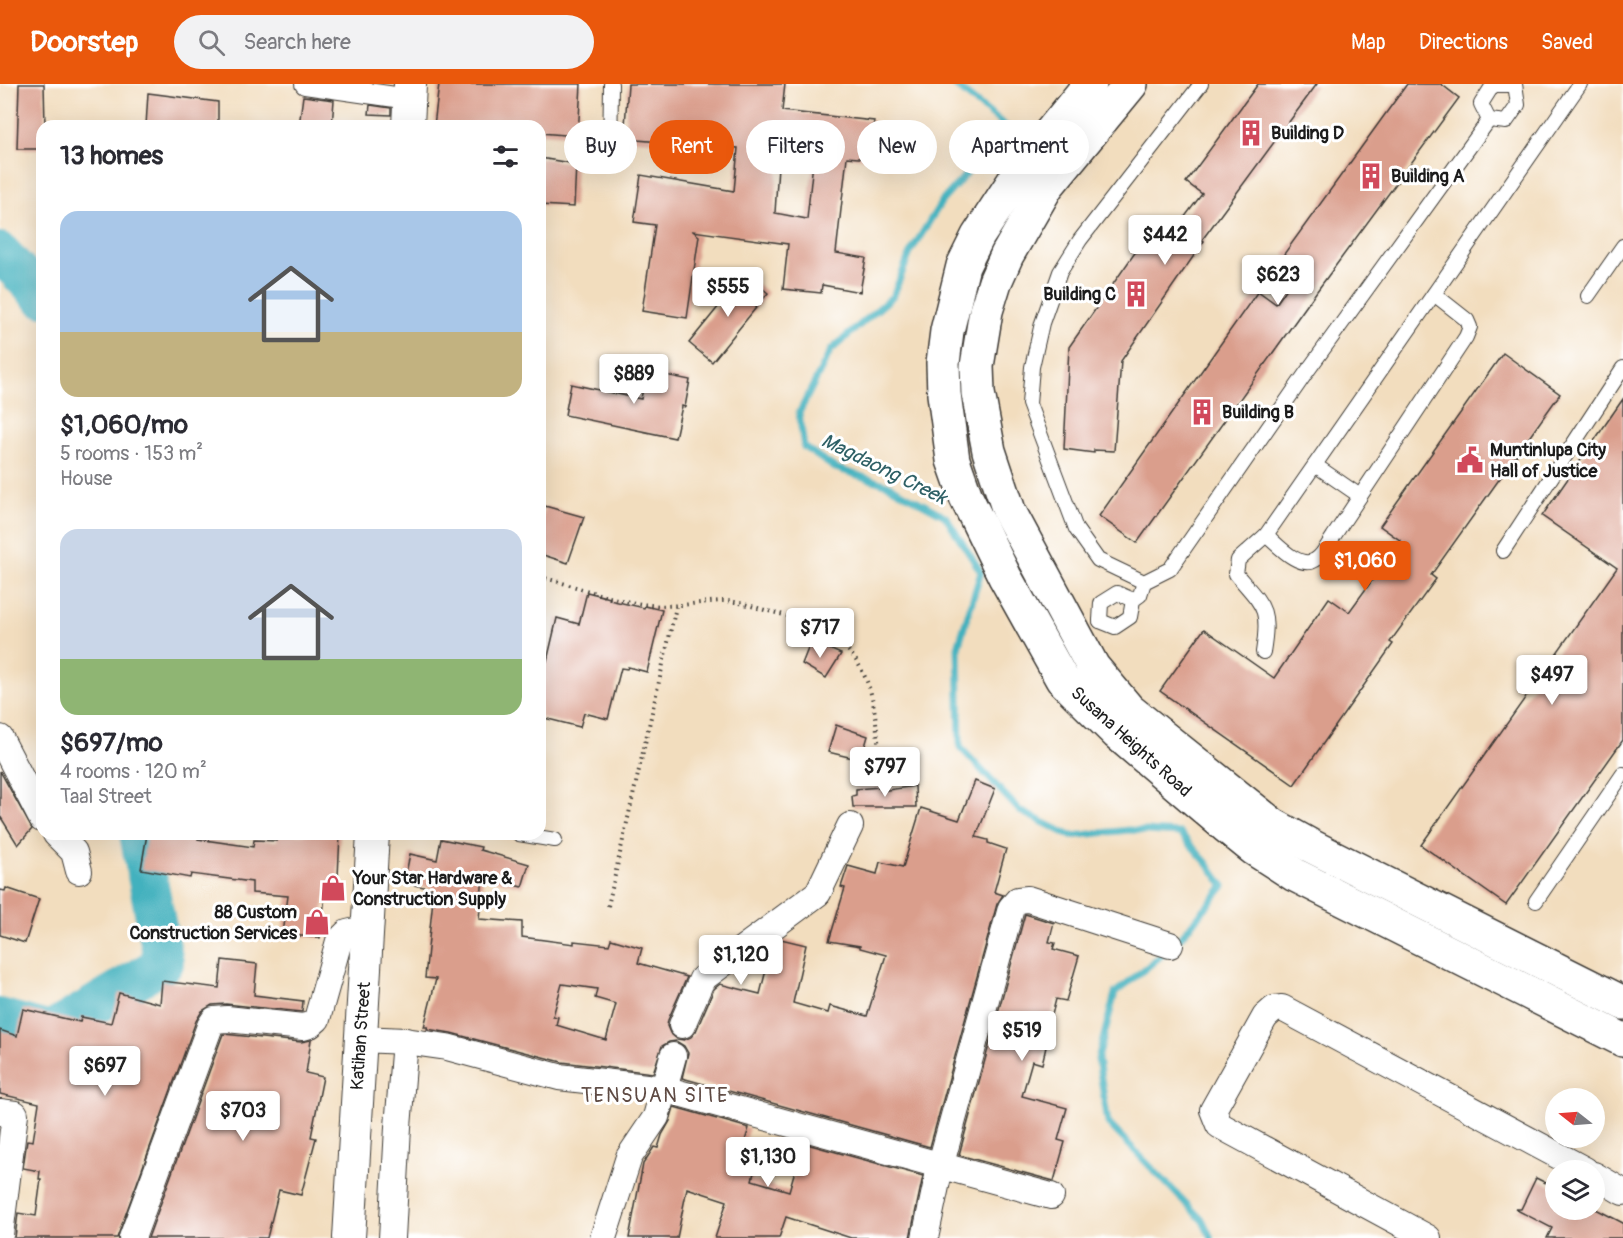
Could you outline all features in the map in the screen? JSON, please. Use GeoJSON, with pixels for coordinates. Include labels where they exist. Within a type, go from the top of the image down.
{"type":"FeatureCollection","features":[{"type":"Feature","properties":{"kind":"main road","name":"Susana Heights Road"},"geometry":{"type":"LineString","coordinates":[[1090,84],[1025,165],[978,236],[963,267],[947,331],[943,363],[944,394],[952,460],[966,497],[1005,577],[1062,679],[1117,734],[1253,848],[1295,875],[1623,1040]]}},
{"type":"Feature","properties":{"kind":"main road","name":"Susana Heights Road"},"geometry":{"type":"LineString","coordinates":[[1131,84],[1047,186],[1007,255],[986,311],[977,366],[978,393],[989,451],[1009,511],[1088,629],[1093,668],[1129,710],[1274,825],[1309,845],[1623,1003]]}},
{"type":"Feature","properties":{"kind":"street"},"geometry":{"type":"LineString","coordinates":[[305,84],[409,103]]}},
{"type":"Feature","properties":{"kind":"street"},"geometry":{"type":"LineString","coordinates":[[0,738],[36,807]]}},
{"type":"Feature","properties":{"kind":"street"},"geometry":{"type":"LineString","coordinates":[[682,1025],[702,979],[818,893],[850,826]]}},
{"type":"Feature","properties":{"kind":"street"},"geometry":{"type":"LineString","coordinates":[[62,840],[74,852],[79,871]]}},
{"type":"Feature","properties":{"kind":"street","name":"Katihan Street"},"geometry":{"type":"LineString","coordinates":[[349,1238],[373,840]]}},
{"type":"Feature","properties":{"kind":"street"},"geometry":{"type":"LineString","coordinates":[[925,1238],[940,1167],[1011,908],[1018,900],[1028,899],[1170,945]]}},
{"type":"Feature","properties":{"kind":"street"},"geometry":{"type":"LineString","coordinates":[[132,1238],[214,1020],[227,1019],[303,1027],[310,1025],[317,1020],[339,941],[347,933],[368,927]]}},
{"type":"Feature","properties":{"kind":"street"},"geometry":{"type":"LineString","coordinates":[[1411,1234],[1219,1125],[1213,1110],[1265,1017],[1274,1009],[1282,1008],[1566,1160]]}},
{"type":"Feature","properties":{"kind":"street"},"geometry":{"type":"LineString","coordinates":[[362,1039],[405,1041],[447,1047],[559,1077],[664,1089],[1051,1196]]}},
{"type":"Feature","properties":{"kind":"street"},"geometry":{"type":"LineString","coordinates":[[392,1238],[405,1041]]}},
{"type":"Feature","properties":{"kind":"street"},"geometry":{"type":"LineString","coordinates":[[603,1238],[629,1157],[656,1117],[673,1056]]}},
{"type":"Feature","properties":{"kind":"street"},"geometry":{"type":"LineString","coordinates":[[0,1235],[8,1113]]}},
{"type":"Feature","properties":{"kind":"street"},"geometry":{"type":"LineString","coordinates":[[1605,1181],[1623,1192]]}},
{"type":"Feature","properties":{"kind":"lane"},"geometry":{"type":"LineString","coordinates":[[610,120],[611,84]]}},
{"type":"Feature","properties":{"kind":"lane"},"geometry":{"type":"LineString","coordinates":[[1144,582],[1098,560],[1076,529],[1029,404],[1032,367],[1042,323],[1060,272],[1080,240],[1201,84]]}},
{"type":"Feature","properties":{"kind":"lane"},"geometry":{"type":"LineString","coordinates":[[1263,652],[1267,626],[1263,606],[1236,574],[1238,560],[1266,535],[1580,84]]}},
{"type":"Feature","properties":{"kind":"lane"},"geometry":{"type":"LineString","coordinates":[[1493,85],[1515,85],[1518,105],[1506,122],[1489,120],[1480,104],[1493,85]]}},
{"type":"Feature","properties":{"kind":"lane"},"geometry":{"type":"LineString","coordinates":[[1088,629],[1115,627],[1130,617],[1133,600],[1140,594],[1144,582],[1170,569],[1306,372],[1489,120]]}},
{"type":"Feature","properties":{"kind":"lane"},"geometry":{"type":"LineString","coordinates":[[1588,296],[1623,246]]}},
{"type":"Feature","properties":{"kind":"lane"},"geometry":{"type":"LineString","coordinates":[[1266,535],[1296,559],[1305,563],[1315,560],[1333,537],[1466,337],[1470,327],[1467,320],[1434,294]]}},
{"type":"Feature","properties":{"kind":"lane"},"geometry":{"type":"LineString","coordinates":[[1503,551],[1623,368]]}},
{"type":"Feature","properties":{"kind":"lane"},"geometry":{"type":"LineString","coordinates":[[1315,465],[1360,496]]}},
{"type":"Feature","properties":{"kind":"lane"},"geometry":{"type":"LineString","coordinates":[[1088,629],[1101,603],[1117,593],[1133,600]]}},
{"type":"Feature","properties":{"kind":"lane"},"geometry":{"type":"LineString","coordinates":[[1536,901],[1623,774]]}},
{"type":"Feature","properties":{"kind":"lane"},"geometry":{"type":"LineString","coordinates":[[546,838],[555,840]]}},
{"type":"Feature","properties":{"kind":"path"},"geometry":{"type":"LineString","coordinates":[[546,579],[628,601],[676,607],[725,601],[746,604],[797,618],[831,634],[849,652],[865,676],[872,699],[879,748]]}},
{"type":"Feature","properties":{"kind":"path"},"geometry":{"type":"LineString","coordinates":[[608,906],[676,607]]}},
{"type":"Feature","properties":{"kind":"building"},"geometry":{"type":"Polygon","coordinates":[[[19,84],[44,84],[45,120],[36,120],[36,149],[17,149],[19,84]]]}},
{"type":"Feature","properties":{"kind":"building"},"geometry":{"type":"Polygon","coordinates":[[[439,84],[581,84],[579,120],[564,120],[564,135],[546,133],[546,120],[435,120],[439,84]]]}},
{"type":"Feature","properties":{"kind":"building"},"geometry":{"type":"Polygon","coordinates":[[[628,84],[785,84],[782,111],[865,120],[857,120],[857,158],[847,157],[836,253],[866,258],[860,292],[822,285],[821,293],[783,289],[788,244],[693,231],[699,236],[687,318],[642,311],[655,225],[634,222],[641,175],[734,191],[738,148],[734,148],[734,120],[649,120],[649,141],[637,140],[637,120],[625,120],[628,84]]]}},
{"type":"Feature","properties":{"kind":"building","name":"Building C"},"geometry":{"type":"Polygon","coordinates":[[[1258,84],[1317,84],[1202,240],[1204,241],[1121,361],[1114,451],[1094,450],[1094,453],[1064,449],[1069,347],[1160,217],[1175,230],[1202,194],[1186,182],[1258,84]]]}},
{"type":"Feature","properties":{"kind":"building"},"geometry":{"type":"Polygon","coordinates":[[[1407,84],[1441,84],[1459,98],[1317,291],[1137,543],[1099,516],[1258,291],[1276,304],[1301,268],[1284,254],[1407,84]]]}},
{"type":"Feature","properties":{"kind":"building"},"geometry":{"type":"Polygon","coordinates":[[[148,93],[218,102],[218,120],[146,120],[148,93]]]}},
{"type":"Feature","properties":{"kind":"building"},"geometry":{"type":"Polygon","coordinates":[[[303,96],[334,100],[332,120],[300,120],[303,96]]]}},
{"type":"Feature","properties":{"kind":"building"},"geometry":{"type":"Polygon","coordinates":[[[370,105],[391,108],[391,115],[369,114],[370,105]]]}},
{"type":"Feature","properties":{"kind":"building"},"geometry":{"type":"Polygon","coordinates":[[[546,159],[564,162],[564,174],[576,174],[574,207],[546,205],[546,159]]]}},
{"type":"Feature","properties":{"kind":"building"},"geometry":{"type":"Polygon","coordinates":[[[745,274],[768,293],[712,362],[689,343],[745,274]]]}},
{"type":"Feature","properties":{"kind":"building"},"geometry":{"type":"Polygon","coordinates":[[[1503,353],[1560,394],[1431,575],[1436,579],[1390,642],[1393,644],[1294,785],[1160,691],[1204,629],[1274,678],[1329,598],[1349,612],[1401,541],[1380,526],[1503,353]]]}},
{"type":"Feature","properties":{"kind":"building"},"geometry":{"type":"Polygon","coordinates":[[[646,371],[690,380],[685,407],[682,406],[675,438],[565,415],[571,384],[641,399],[646,371]]]}},
{"type":"Feature","properties":{"kind":"building"},"geometry":{"type":"Polygon","coordinates":[[[1623,399],[1623,740],[1506,905],[1421,845],[1617,568],[1542,516],[1623,399]]]}},
{"type":"Feature","properties":{"kind":"building"},"geometry":{"type":"Polygon","coordinates":[[[546,506],[584,517],[568,563],[546,556],[546,506]]]}},
{"type":"Feature","properties":{"kind":"building"},"geometry":{"type":"Polygon","coordinates":[[[587,592],[610,598],[609,600],[662,610],[647,672],[628,667],[627,669],[621,668],[608,719],[584,713],[580,727],[546,718],[546,661],[557,618],[579,624],[587,592]]]}},
{"type":"Feature","properties":{"kind":"building"},"geometry":{"type":"Polygon","coordinates":[[[811,641],[841,654],[826,678],[802,664],[811,641]]]}},
{"type":"Feature","properties":{"kind":"building"},"geometry":{"type":"Polygon","coordinates":[[[836,725],[868,736],[861,760],[828,752],[836,725]]]}},
{"type":"Feature","properties":{"kind":"building"},"geometry":{"type":"Polygon","coordinates":[[[0,771],[32,829],[18,845],[0,816],[0,771]]]}},
{"type":"Feature","properties":{"kind":"building"},"geometry":{"type":"Polygon","coordinates":[[[975,781],[995,789],[976,837],[1006,849],[994,892],[1003,895],[997,904],[930,1147],[682,1078],[688,1053],[684,1046],[676,1041],[662,1046],[653,1073],[562,1062],[424,1027],[436,979],[425,978],[434,889],[404,883],[410,854],[437,860],[441,840],[481,847],[480,850],[529,864],[522,887],[483,877],[479,919],[522,922],[522,937],[574,944],[574,941],[609,945],[611,939],[642,948],[638,963],[687,977],[667,1026],[670,1033],[677,1039],[684,1040],[696,1031],[714,989],[720,984],[760,994],[772,946],[781,939],[806,945],[793,1003],[828,1013],[830,1006],[867,1016],[886,955],[860,948],[860,946],[829,941],[845,888],[841,887],[848,866],[877,874],[880,862],[903,867],[921,808],[959,820],[975,781]],[[562,984],[553,1016],[558,1017],[556,1025],[606,1040],[616,1004],[595,998],[597,989],[562,984]]]}},
{"type":"Feature","properties":{"kind":"building"},"geometry":{"type":"Polygon","coordinates":[[[915,786],[916,807],[853,807],[852,796],[856,795],[856,789],[880,787],[881,791],[915,786]]]}},
{"type":"Feature","properties":{"kind":"building"},"geometry":{"type":"Polygon","coordinates":[[[146,840],[205,840],[253,847],[254,840],[340,840],[337,898],[325,897],[320,938],[283,934],[288,896],[252,893],[252,882],[191,874],[190,878],[141,869],[146,840]]]}},
{"type":"Feature","properties":{"kind":"building"},"geometry":{"type":"Polygon","coordinates":[[[6,888],[39,899],[25,943],[0,935],[0,890],[5,891],[6,888]]]}},
{"type":"Feature","properties":{"kind":"building"},"geometry":{"type":"Polygon","coordinates":[[[1025,914],[1054,923],[1049,942],[1055,943],[1053,949],[1079,956],[1066,1001],[1056,999],[1044,1046],[1046,1047],[1042,1064],[1032,1061],[1022,1096],[1067,1108],[1058,1140],[1065,1142],[1054,1181],[959,1155],[1025,914]]]}},
{"type":"Feature","properties":{"kind":"building"},"geometry":{"type":"Polygon","coordinates":[[[222,960],[257,964],[254,995],[303,1001],[302,1012],[226,1004],[212,1005],[202,1011],[196,1021],[117,1238],[15,1238],[18,1213],[36,1216],[40,1171],[23,1168],[27,1140],[33,1141],[39,1103],[0,1094],[0,1030],[17,1036],[23,1009],[80,1022],[81,1017],[111,1023],[119,993],[160,1004],[162,981],[219,988],[222,960]]]}},
{"type":"Feature","properties":{"kind":"building"},"geometry":{"type":"Polygon","coordinates":[[[223,1034],[301,1042],[311,1040],[306,1073],[323,1077],[311,1137],[316,1138],[301,1195],[279,1190],[267,1238],[148,1238],[223,1034]]]}},
{"type":"Feature","properties":{"kind":"building"},"geometry":{"type":"Polygon","coordinates":[[[674,1107],[749,1128],[738,1163],[755,1169],[752,1180],[789,1191],[803,1143],[923,1176],[910,1238],[851,1238],[786,1217],[779,1238],[715,1238],[727,1201],[687,1188],[677,1238],[629,1238],[643,1164],[654,1147],[658,1148],[674,1107]]]}},
{"type":"Feature","properties":{"kind":"building"},"geometry":{"type":"Polygon","coordinates":[[[1536,1178],[1545,1182],[1545,1220],[1605,1220],[1605,1214],[1623,1223],[1623,1238],[1547,1238],[1552,1228],[1515,1209],[1521,1209],[1536,1178]]]}},
{"type":"Feature","properties":{"kind":"waterway","name":"Magdaong Creek"},"geometry":{"type":"LineString","coordinates":[[953,84],[1008,128],[942,201],[910,253],[893,296],[831,350],[799,413],[804,447],[835,468],[888,485],[945,516],[981,572],[958,647],[960,747],[1020,811],[1071,836],[1129,830],[1180,833],[1207,863],[1224,886],[1175,944]]}},
{"type":"Feature","properties":{"kind":"waterway"},"geometry":{"type":"LineString","coordinates":[[0,252],[36,291]]}},
{"type":"Feature","properties":{"kind":"waterway"},"geometry":{"type":"LineString","coordinates":[[0,1018],[50,1032],[164,963],[140,840]]}},
{"type":"Feature","properties":{"kind":"waterway","name":"Magdaong Creek"},"geometry":{"type":"LineString","coordinates":[[1167,951],[1115,993],[1098,1059],[1108,1123],[1203,1221],[1211,1238]]}},
{"type":"Feature","properties":{"kind":"place","name":"Building D"},"geometry":{"type":"Point","coordinates":[1251,133]}},
{"type":"Feature","properties":{"kind":"place","name":"Building A"},"geometry":{"type":"Point","coordinates":[1371,176]}},
{"type":"Feature","properties":{"kind":"place","name":"Building C"},"geometry":{"type":"Point","coordinates":[1136,294]}},
{"type":"Feature","properties":{"kind":"place","name":"Building B"},"geometry":{"type":"Point","coordinates":[1202,412]}},
{"type":"Feature","properties":{"kind":"place","name":"Muntinlupa City Hall of Justice"},"geometry":{"type":"Point","coordinates":[1470,460]}},
{"type":"Feature","properties":{"kind":"place","name":"Your Star Hardware & Construction Supply"},"geometry":{"type":"Point","coordinates":[333,888]}},
{"type":"Feature","properties":{"kind":"place","name":"88 Custom Construction Services"},"geometry":{"type":"Point","coordinates":[317,922]}},
{"type":"Feature","properties":{"kind":"district","name":"TENSUAN SITE"},"geometry":{"type":"Point","coordinates":[655,1095]}}]}
